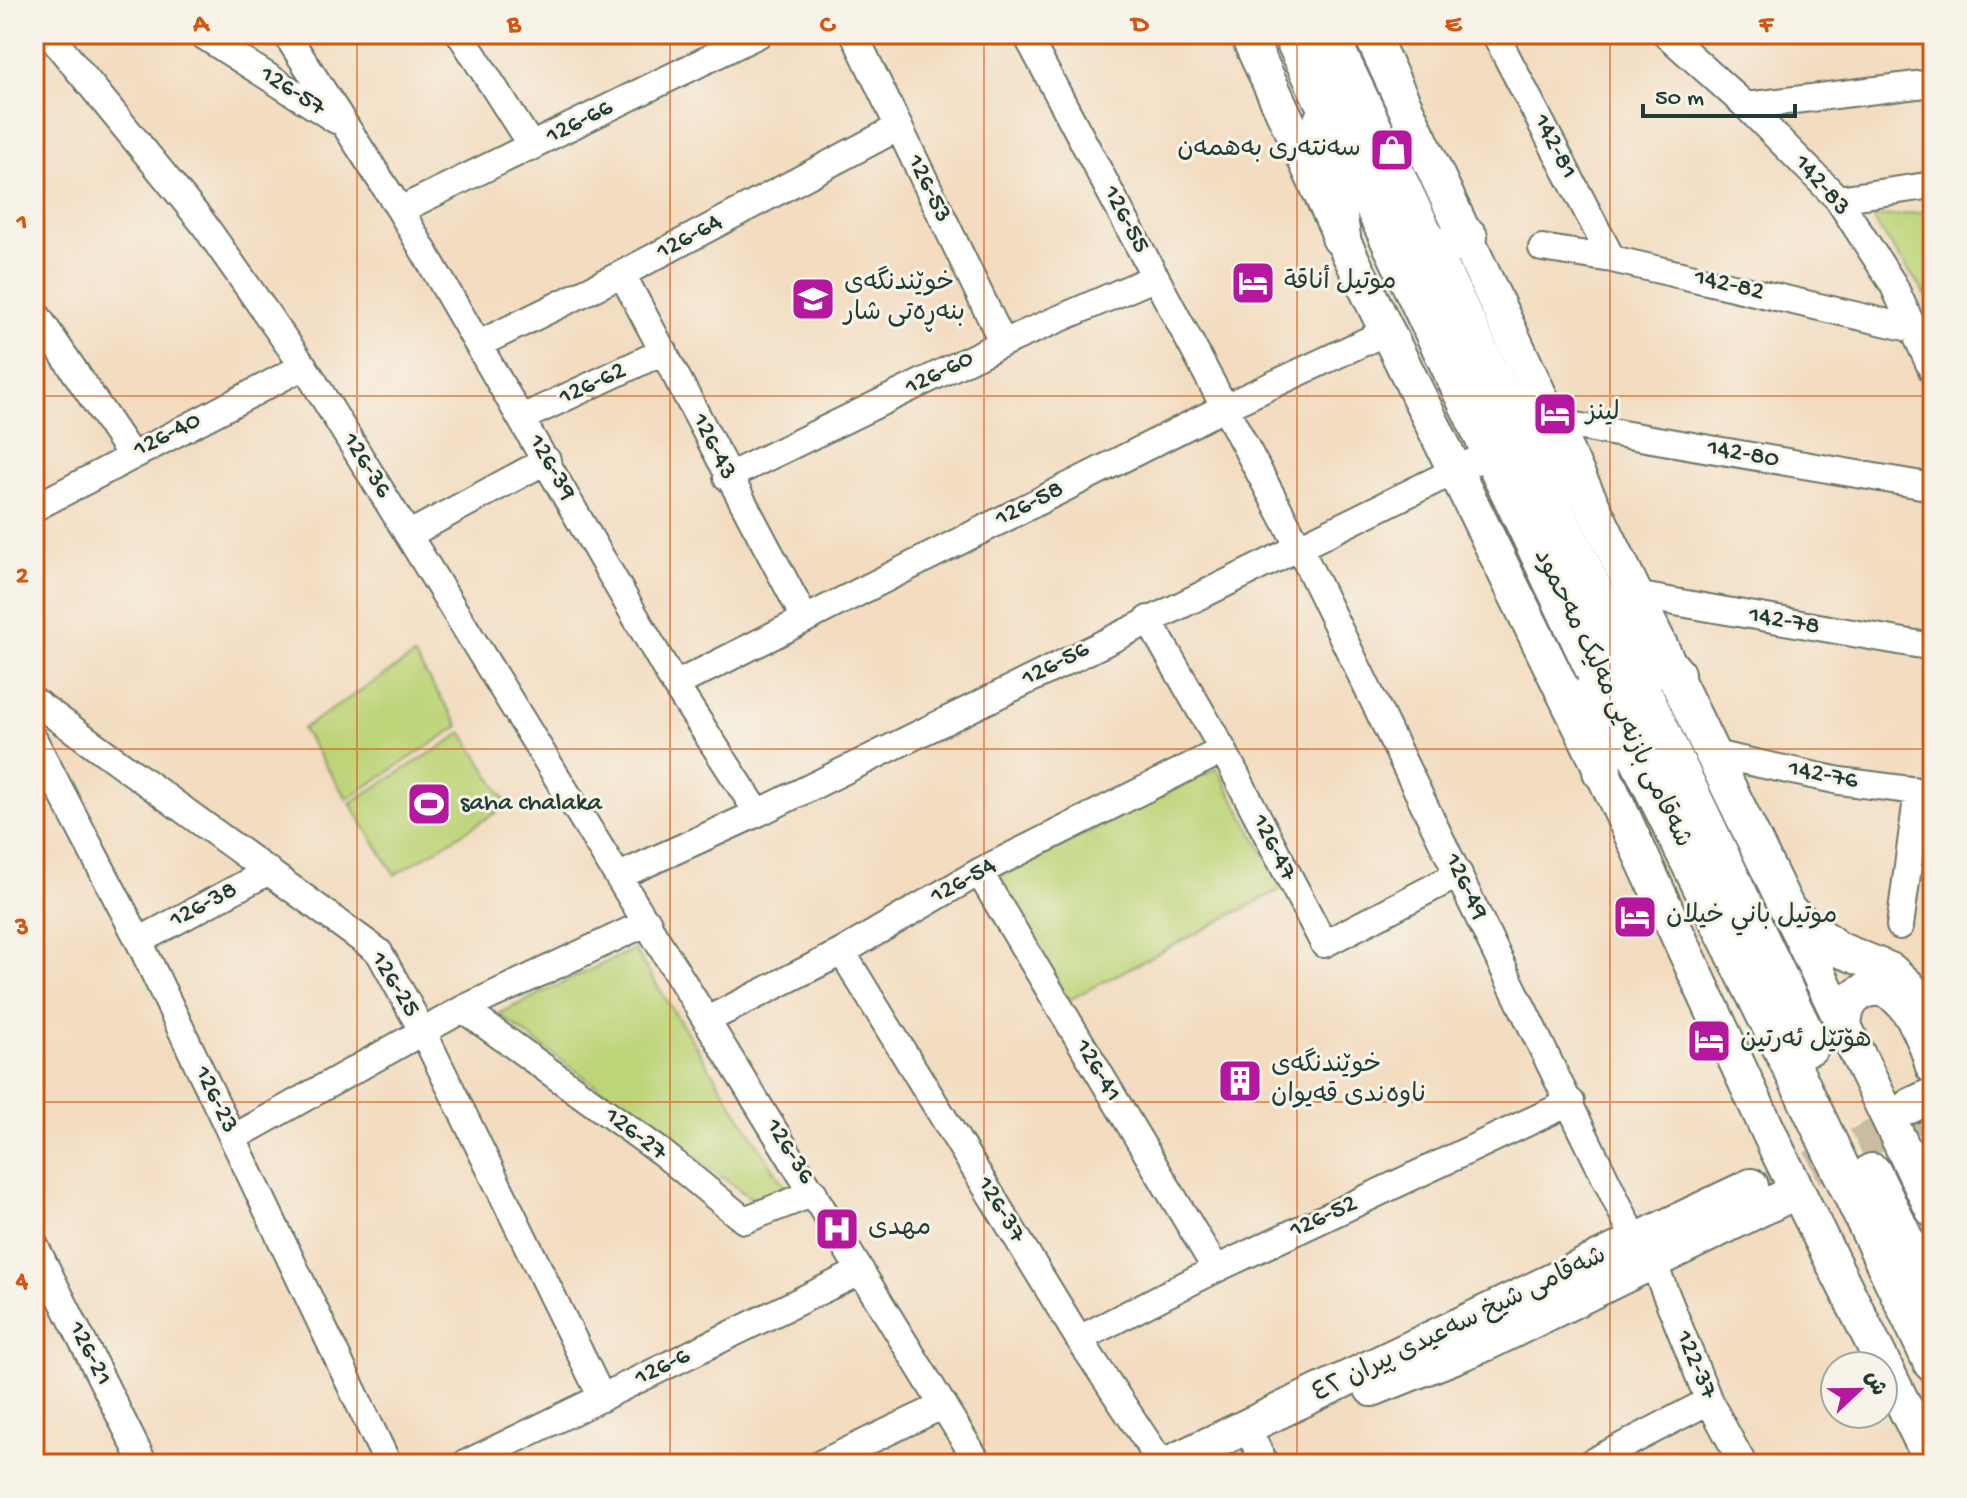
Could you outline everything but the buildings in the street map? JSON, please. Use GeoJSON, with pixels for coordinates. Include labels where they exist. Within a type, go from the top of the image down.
{"type":"FeatureCollection","features":[{"type":"Feature","properties":{"kind":"highway","name":"شەقامی بازنەیی مەلیک مەحمود"},"geometry":{"type":"LineString","coordinates":[[1292,34],[1593,666],[1796,1074],[1933,1363]]}},
{"type":"Feature","properties":{"kind":"highway","name":"شەقامی بازنەیی مەلیک مەحمود"},"geometry":{"type":"LineString","coordinates":[[1328,34],[1933,1300]]}},
{"type":"Feature","properties":{"kind":"highway"},"geometry":{"type":"LineString","coordinates":[[1317,83],[1341,237]]}},
{"type":"Feature","properties":{"kind":"highway"},"geometry":{"type":"LineString","coordinates":[[1433,252],[1468,237]]}},
{"type":"Feature","properties":{"kind":"highway"},"geometry":{"type":"LineString","coordinates":[[1583,571],[1675,674]]}},
{"type":"Feature","properties":{"kind":"highway"},"geometry":{"type":"LineString","coordinates":[[1593,666],[1602,771]]}},
{"type":"Feature","properties":{"kind":"main road"},"geometry":{"type":"LineString","coordinates":[[1247,34],[1341,237],[1602,771],[1778,1152],[1933,1464]]}},
{"type":"Feature","properties":{"kind":"main road"},"geometry":{"type":"LineString","coordinates":[[1371,34],[1552,422],[1933,1210]]}},
{"type":"Feature","properties":{"kind":"main road"},"geometry":{"type":"LineString","coordinates":[[1787,908],[1811,931],[1838,949],[1890,970],[1908,986],[1933,1028]]}},
{"type":"Feature","properties":{"kind":"main road"},"geometry":{"type":"LineString","coordinates":[[1844,1027],[1845,1012],[1853,998],[1865,990],[1881,989],[1895,995],[1922,1037],[1933,1067]]}},
{"type":"Feature","properties":{"kind":"main road"},"geometry":{"type":"LineString","coordinates":[[1338,1392],[1407,1338],[1778,1152]]}},
{"type":"Feature","properties":{"kind":"main road","name":"شەقامی شیخ سەعیدی پیران ٤٢"},"geometry":{"type":"LineString","coordinates":[[1168,1464],[1338,1392],[1753,1191]]}},
{"type":"Feature","properties":{"kind":"main road"},"geometry":{"type":"LineString","coordinates":[[1338,1392],[1433,1367],[1797,1191]]}},
{"type":"Feature","properties":{"kind":"main road","name":"شەقامی شیخ سەعیدی پیران ٤٢"},"geometry":{"type":"LineString","coordinates":[[1201,1464],[1259,1452],[1338,1392]]}},
{"type":"Feature","properties":{"kind":"street","name":"126-36"},"geometry":{"type":"LineString","coordinates":[[49,34],[203,223],[304,366],[979,1464]]}},
{"type":"Feature","properties":{"kind":"street","name":"126-57"},"geometry":{"type":"LineString","coordinates":[[201,34],[343,124]]}},
{"type":"Feature","properties":{"kind":"street","name":"126-39"},"geometry":{"type":"LineString","coordinates":[[286,34],[400,210],[675,685],[758,813]]}},
{"type":"Feature","properties":{"kind":"street"},"geometry":{"type":"LineString","coordinates":[[460,34],[532,147]]}},
{"type":"Feature","properties":{"kind":"street","name":"126-66"},"geometry":{"type":"LineString","coordinates":[[400,210],[759,34]]}},
{"type":"Feature","properties":{"kind":"street","name":"126-53"},"geometry":{"type":"LineString","coordinates":[[854,34],[1003,343]]}},
{"type":"Feature","properties":{"kind":"street","name":"126-55"},"geometry":{"type":"LineString","coordinates":[[1026,34],[1299,547]]}},
{"type":"Feature","properties":{"kind":"street","name":"142-81"},"geometry":{"type":"LineString","coordinates":[[1495,34],[1612,259]]}},
{"type":"Feature","properties":{"kind":"street","name":"142-83"},"geometry":{"type":"LineString","coordinates":[[1666,34],[1746,106],[1838,199],[1893,284],[1933,372]]}},
{"type":"Feature","properties":{"kind":"street"},"geometry":{"type":"LineString","coordinates":[[1746,106],[1933,83]]}},
{"type":"Feature","properties":{"kind":"street","name":"126-64"},"geometry":{"type":"LineString","coordinates":[[479,344],[622,274],[899,127]]}},
{"type":"Feature","properties":{"kind":"street"},"geometry":{"type":"LineString","coordinates":[[1838,199],[1933,185]]}},
{"type":"Feature","properties":{"kind":"street","name":"142-82"},"geometry":{"type":"LineString","coordinates":[[1542,248],[1612,259],[1914,329]]}},
{"type":"Feature","properties":{"kind":"street","name":"126-43"},"geometry":{"type":"LineString","coordinates":[[622,274],[805,619]]}},
{"type":"Feature","properties":{"kind":"street","name":"126-60"},"geometry":{"type":"LineString","coordinates":[[727,477],[1003,343],[1156,277]]}},
{"type":"Feature","properties":{"kind":"street"},"geometry":{"type":"LineString","coordinates":[[34,311],[131,455]]}},
{"type":"Feature","properties":{"kind":"street","name":"126-58"},"geometry":{"type":"LineString","coordinates":[[675,685],[1223,408],[1388,331]]}},
{"type":"Feature","properties":{"kind":"street","name":"126-62"},"geometry":{"type":"LineString","coordinates":[[522,418],[664,351]]}},
{"type":"Feature","properties":{"kind":"street","name":"126-40"},"geometry":{"type":"LineString","coordinates":[[34,508],[304,366]]}},
{"type":"Feature","properties":{"kind":"street","name":"142-80"},"geometry":{"type":"LineString","coordinates":[[1552,422],[1933,487]]}},
{"type":"Feature","properties":{"kind":"street","name":"126-56"},"geometry":{"type":"LineString","coordinates":[[619,876],[758,813],[1493,452]]}},
{"type":"Feature","properties":{"kind":"street"},"geometry":{"type":"LineString","coordinates":[[408,535],[547,460]]}},
{"type":"Feature","properties":{"kind":"street","name":"126-49"},"geometry":{"type":"LineString","coordinates":[[1299,547],[1629,1227]]}},
{"type":"Feature","properties":{"kind":"street","name":"142-78"},"geometry":{"type":"LineString","coordinates":[[1635,595],[1933,647]]}},
{"type":"Feature","properties":{"kind":"street","name":"126-47"},"geometry":{"type":"LineString","coordinates":[[1148,619],[1223,750],[1324,944],[1459,874]]}},
{"type":"Feature","properties":{"kind":"street","name":"126-25"},"geometry":{"type":"LineString","coordinates":[[34,701],[379,952],[423,1032],[602,1398]]}},
{"type":"Feature","properties":{"kind":"street","name":"126-23"},"geometry":{"type":"LineString","coordinates":[[34,740],[139,941],[388,1464]]}},
{"type":"Feature","properties":{"kind":"street","name":"126-54"},"geometry":{"type":"LineString","coordinates":[[707,1020],[842,952],[979,872],[1223,750]]}},
{"type":"Feature","properties":{"kind":"street","name":"142-76"},"geometry":{"type":"LineString","coordinates":[[1713,754],[1840,781],[1925,792]]}},
{"type":"Feature","properties":{"kind":"street"},"geometry":{"type":"LineString","coordinates":[[1900,926],[1925,792]]}},
{"type":"Feature","properties":{"kind":"street","name":"126-38"},"geometry":{"type":"LineString","coordinates":[[139,941],[269,871]]}},
{"type":"Feature","properties":{"kind":"street","name":"126-41"},"geometry":{"type":"LineString","coordinates":[[979,872],[1216,1269]]}},
{"type":"Feature","properties":{"kind":"street"},"geometry":{"type":"LineString","coordinates":[[233,1138],[463,1009],[648,922]]}},
{"type":"Feature","properties":{"kind":"street","name":"126-37"},"geometry":{"type":"LineString","coordinates":[[842,952],[1079,1339],[1162,1464]]}},
{"type":"Feature","properties":{"kind":"street","name":"126-27"},"geometry":{"type":"LineString","coordinates":[[463,1009],[661,1152],[744,1220],[814,1193]]}},
{"type":"Feature","properties":{"kind":"street","name":"126-52"},"geometry":{"type":"LineString","coordinates":[[1079,1339],[1216,1269],[1571,1102]]}},
{"type":"Feature","properties":{"kind":"street","name":"126-21"},"geometry":{"type":"LineString","coordinates":[[34,1244],[144,1464]]}},
{"type":"Feature","properties":{"kind":"street","name":"122-37"},"geometry":{"type":"LineString","coordinates":[[1653,1262],[1709,1401],[1743,1464]]}},
{"type":"Feature","properties":{"kind":"street","name":"126-6"},"geometry":{"type":"LineString","coordinates":[[465,1464],[861,1271]]}},
{"type":"Feature","properties":{"kind":"street"},"geometry":{"type":"LineString","coordinates":[[1588,1464],[1709,1401]]}},
{"type":"Feature","properties":{"kind":"street"},"geometry":{"type":"LineString","coordinates":[[820,1464],[944,1405]]}},
{"type":"Feature","properties":{"kind":"green space"},"geometry":{"type":"Polygon","coordinates":[[[1933,211],[1933,305],[1872,218],[1933,211]]]}},
{"type":"Feature","properties":{"kind":"green space","name":"saha chalaka"},"geometry":{"type":"Polygon","coordinates":[[[414,656],[459,726],[347,799],[302,729],[414,656]]]}},
{"type":"Feature","properties":{"kind":"green space","name":"saha chalaka"},"geometry":{"type":"Polygon","coordinates":[[[463,733],[508,805],[395,875],[350,803],[463,733]]]}},
{"type":"Feature","properties":{"kind":"green space"},"geometry":{"type":"Polygon","coordinates":[[[1217,768],[1283,888],[1067,1001],[999,877],[1217,768]]]}},
{"type":"Feature","properties":{"kind":"green space"},"geometry":{"type":"Polygon","coordinates":[[[634,949],[787,1190],[759,1204],[498,1014],[634,949]]]}},
{"type":"Feature","properties":{"kind":"tunnel"},"geometry":{"type":"LineString","coordinates":[[1766,1190],[1916,1116]]}},
{"type":"Feature","properties":{"kind":"place","name":"سەنتەری بەهمەن"},"geometry":{"type":"Point","coordinates":[1392,150]}},
{"type":"Feature","properties":{"kind":"place","name":"موتيل أناقة"},"geometry":{"type":"Point","coordinates":[1253,283]}},
{"type":"Feature","properties":{"kind":"place","name":"خوێندنگەی بنەڕەتی شار"},"geometry":{"type":"Point","coordinates":[813,299]}},
{"type":"Feature","properties":{"kind":"place","name":"لينز"},"geometry":{"type":"Point","coordinates":[1555,414]}},
{"type":"Feature","properties":{"kind":"place","name":"saha chalaka"},"geometry":{"type":"Point","coordinates":[429,804]}},
{"type":"Feature","properties":{"kind":"place","name":"موتيل باني خيلان"},"geometry":{"type":"Point","coordinates":[1635,917]}},
{"type":"Feature","properties":{"kind":"place","name":"هۆتێل ئەرتین"},"geometry":{"type":"Point","coordinates":[1709,1041]}},
{"type":"Feature","properties":{"kind":"place","name":"خوێندنگەی ناوەندی قەیوان"},"geometry":{"type":"Point","coordinates":[1240,1081]}},
{"type":"Feature","properties":{"kind":"place","name":"مهدی"},"geometry":{"type":"Point","coordinates":[837,1229]}}]}
